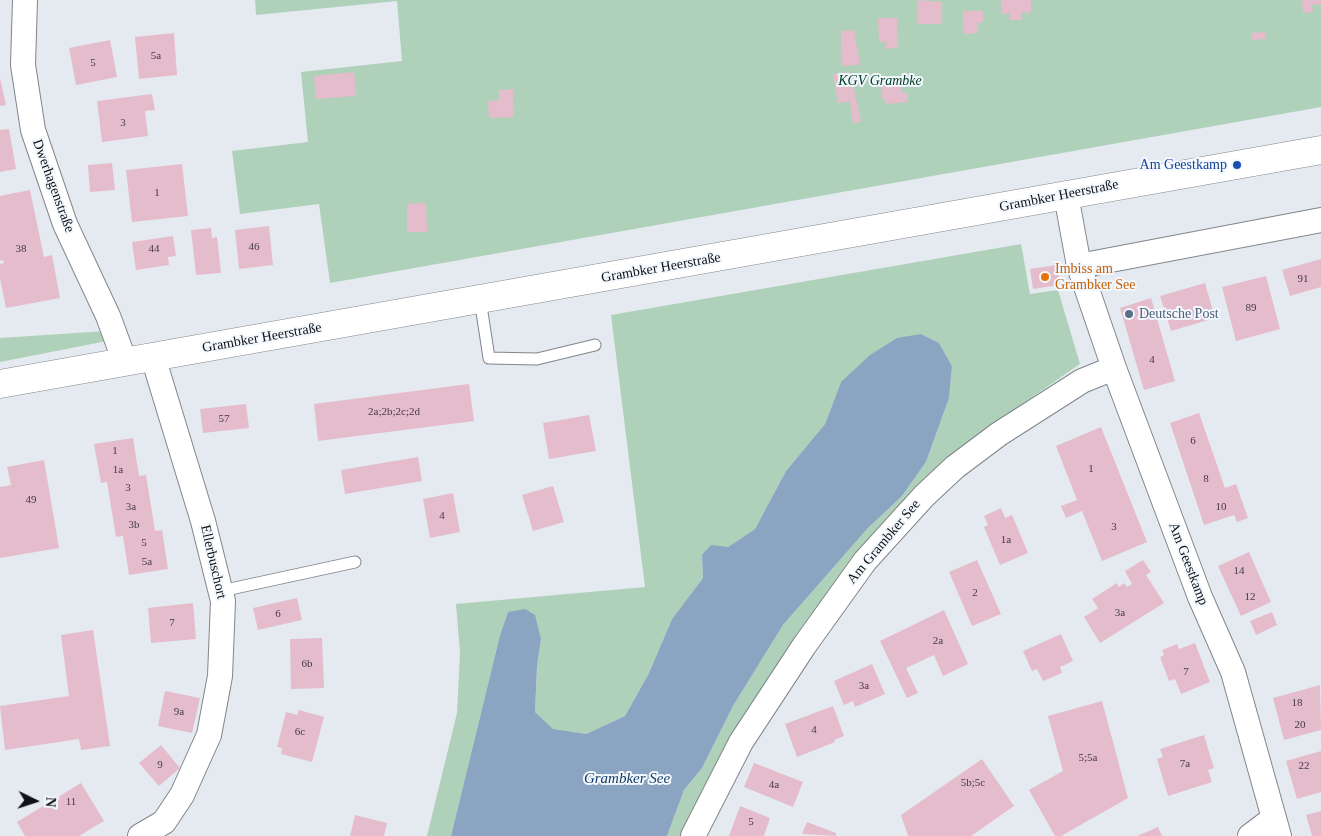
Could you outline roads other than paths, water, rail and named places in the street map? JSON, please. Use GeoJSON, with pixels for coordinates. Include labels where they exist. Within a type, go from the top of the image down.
{"type":"FeatureCollection","features":[{"type":"Feature","properties":{"kind":"main road","name":"Grambker Heerstraße"},"geometry":{"type":"LineString","coordinates":[[0,384],[1321,150]]}},
{"type":"Feature","properties":{"kind":"street","name":"Dwerhagenstraße"},"geometry":{"type":"LineString","coordinates":[[25,0],[23,64],[33,130],[65,224],[108,316],[125,362]]}},
{"type":"Feature","properties":{"kind":"street","name":"Am Geestkamp"},"geometry":{"type":"LineString","coordinates":[[1066,195],[1079,266],[1114,368],[1200,597],[1233,672],[1277,827],[1250,836]]}},
{"type":"Feature","properties":{"kind":"street"},"geometry":{"type":"LineString","coordinates":[[1079,266],[1321,220]]}},
{"type":"Feature","properties":{"kind":"street","name":"Ellerbuschort"},"geometry":{"type":"LineString","coordinates":[[140,836],[166,826],[209,735],[220,676],[223,601],[203,521],[153,357]]}},
{"type":"Feature","properties":{"kind":"street","name":"Am Grambker See"},"geometry":{"type":"LineString","coordinates":[[692,836],[741,742],[804,646],[864,561],[924,496],[955,467],[999,434],[1082,381],[1114,368]]}},
{"type":"Feature","properties":{"kind":"lane"},"geometry":{"type":"LineString","coordinates":[[480,299],[489,358],[537,358],[595,345]]}},
{"type":"Feature","properties":{"kind":"lane"},"geometry":{"type":"LineString","coordinates":[[221,591],[355,562]]}},
{"type":"Feature","properties":{"kind":"water","name":"Grambker See"},"geometry":{"type":"Polygon","coordinates":[[[921,334],[939,343],[952,366],[949,398],[926,462],[902,496],[867,529],[783,625],[733,706],[702,768],[684,790],[667,836],[451,836],[500,635],[508,612],[525,609],[535,615],[541,639],[537,666],[535,712],[553,729],[586,734],[625,716],[649,673],[672,619],[703,578],[702,555],[711,545],[728,547],[755,529],[786,471],[825,424],[841,382],[870,355],[897,338],[921,334]]]}},
{"type":"Feature","properties":{"kind":"place","name":"Am Geestkamp"},"geometry":{"type":"Point","coordinates":[1237,165]}},
{"type":"Feature","properties":{"kind":"place","name":"Imbiss am Grambker See"},"geometry":{"type":"Point","coordinates":[1045,277]}},
{"type":"Feature","properties":{"kind":"place","name":"Deutsche Post"},"geometry":{"type":"Point","coordinates":[1129,314]}},
{"type":"Feature","properties":{"kind":"park label","name":"KGV Grambke"},"geometry":{"type":"Point","coordinates":[880,81]}}]}
